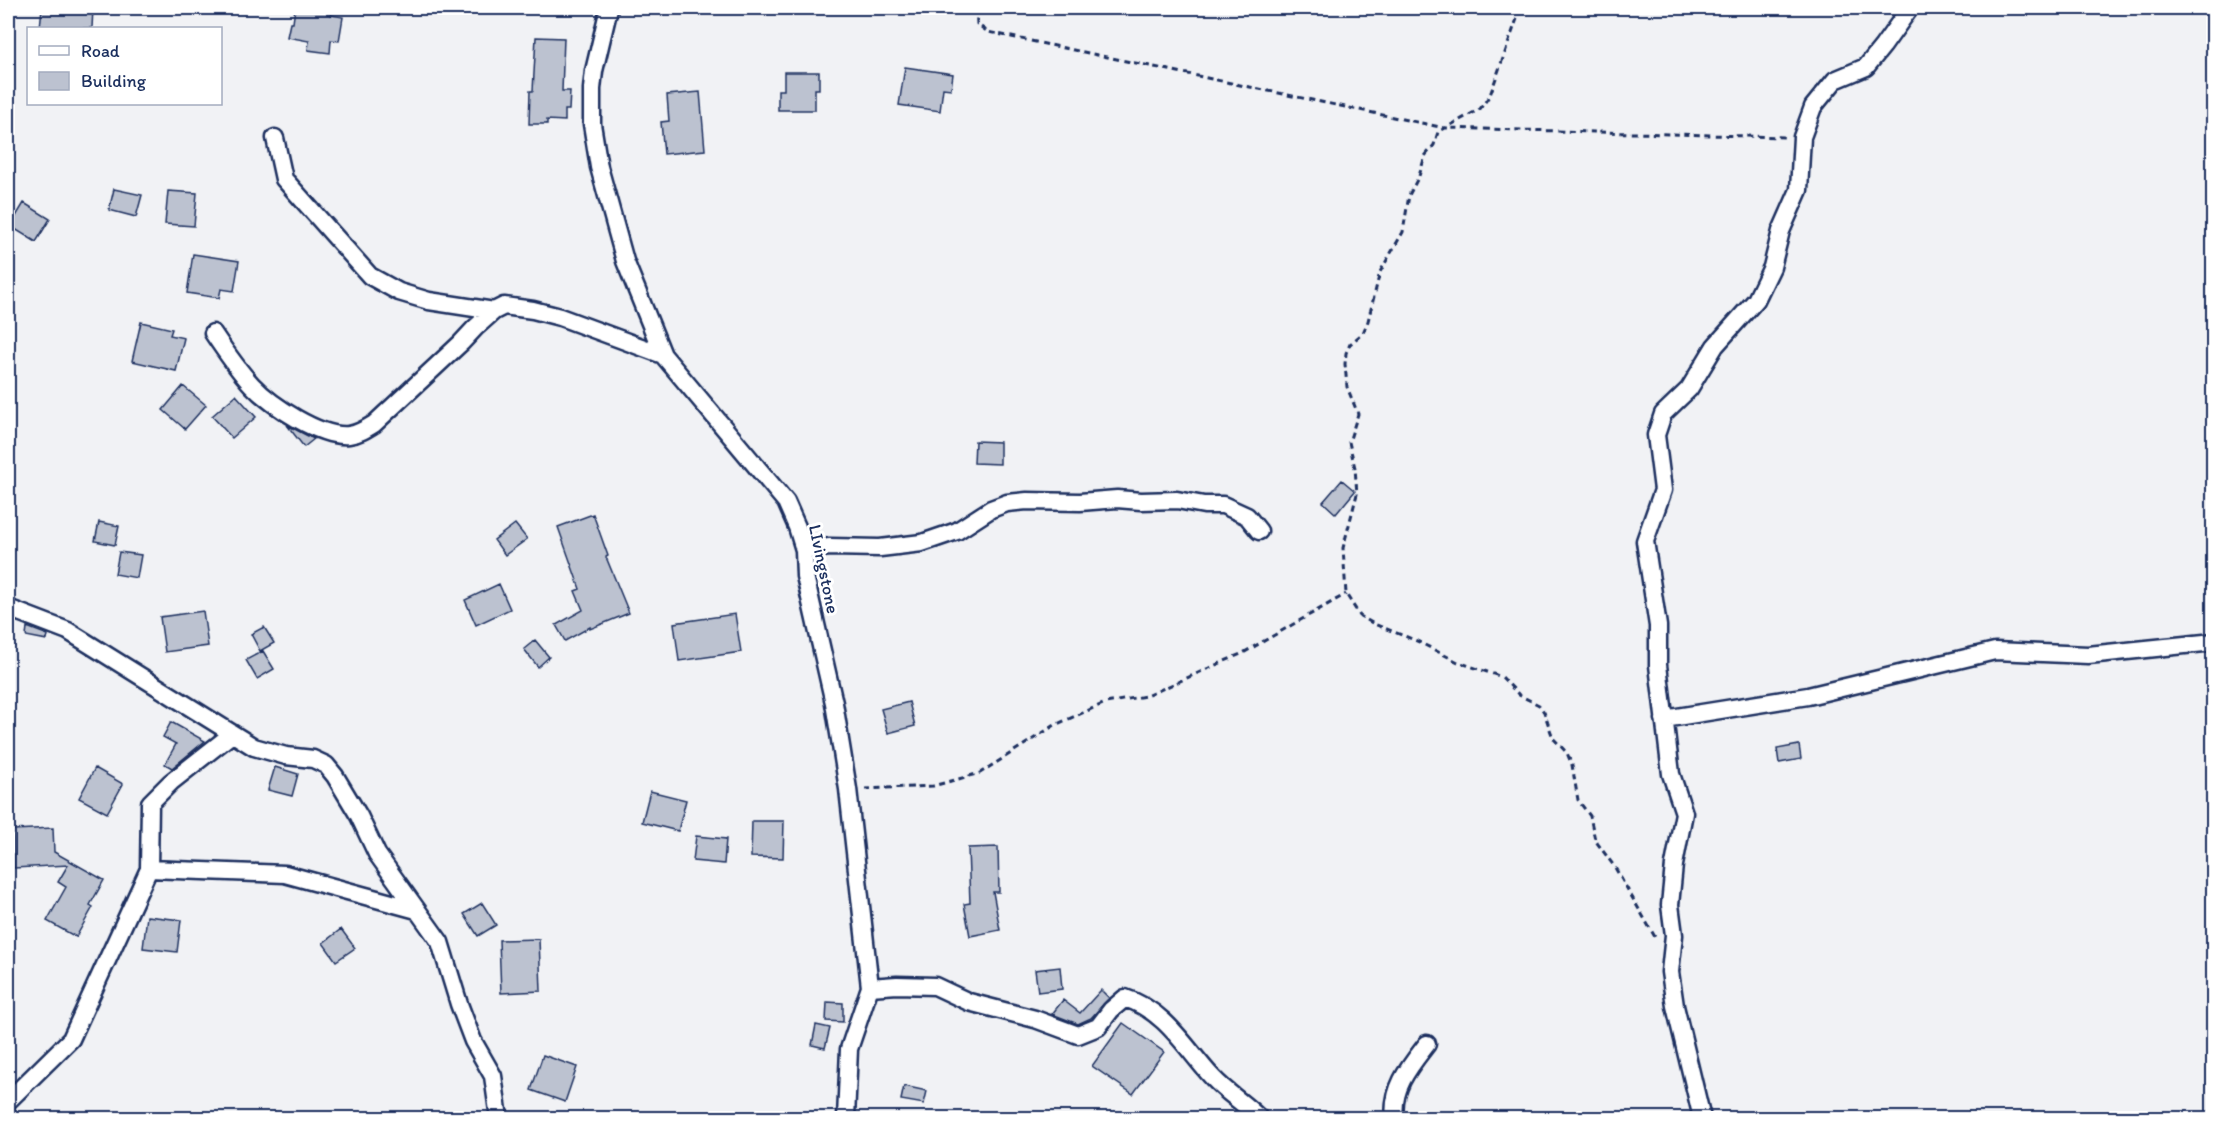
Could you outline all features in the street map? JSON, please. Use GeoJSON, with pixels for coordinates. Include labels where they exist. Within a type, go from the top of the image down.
{"type":"FeatureCollection","features":[{"type":"Feature","properties":{"kind":"street","name":"LIvingstone"},"geometry":{"type":"LineString","coordinates":[[606,8],[592,89],[595,145],[606,197],[625,261],[663,355],[786,502],[804,550],[806,576],[834,703],[848,789],[870,987],[849,1049],[846,1119]]}},
{"type":"Feature","properties":{"kind":"street"},"geometry":{"type":"LineString","coordinates":[[1702,1119],[1680,1028],[1670,972],[1674,935],[1670,904],[1674,865],[1684,813],[1671,774],[1658,665],[1658,626],[1645,541],[1663,490],[1656,435],[1663,414],[1689,389],[1715,346],[1756,300],[1772,267],[1781,231],[1799,190],[1802,137],[1813,107],[1835,80],[1866,67],[1910,8]]}},
{"type":"Feature","properties":{"kind":"street"},"geometry":{"type":"LineString","coordinates":[[275,138],[284,179],[370,276],[399,292],[429,301],[494,311]]}},
{"type":"Feature","properties":{"kind":"street"},"geometry":{"type":"LineString","coordinates":[[213,333],[254,387],[294,416],[321,430],[337,435],[362,432],[374,424],[494,311],[504,306],[551,315],[663,355]]}},
{"type":"Feature","properties":{"kind":"street"},"geometry":{"type":"LineString","coordinates":[[804,550],[857,546],[880,548],[922,543],[957,531],[991,509],[1007,503],[1028,501],[1177,500],[1204,505],[1223,505],[1247,516],[1259,531]]}},
{"type":"Feature","properties":{"kind":"street"},"geometry":{"type":"LineString","coordinates":[[8,608],[68,631],[254,747],[286,756],[313,759],[326,765],[359,816],[377,854],[440,942],[459,1004],[474,1041],[493,1076],[499,1119]]}},
{"type":"Feature","properties":{"kind":"street"},"geometry":{"type":"LineString","coordinates":[[1664,719],[1808,696],[1995,651],[2088,655],[2214,642]]}},
{"type":"Feature","properties":{"kind":"street"},"geometry":{"type":"LineString","coordinates":[[8,1101],[71,1039],[149,869],[150,804],[171,782],[232,734]]}},
{"type":"Feature","properties":{"kind":"street"},"geometry":{"type":"LineString","coordinates":[[149,869],[285,874],[417,910]]}},
{"type":"Feature","properties":{"kind":"street"},"geometry":{"type":"LineString","coordinates":[[870,987],[897,985],[935,987],[969,1002],[1035,1019],[1078,1035],[1098,1027],[1111,1010],[1125,998],[1138,1002],[1165,1020],[1215,1080],[1245,1104],[1258,1119]]}},
{"type":"Feature","properties":{"kind":"street"},"geometry":{"type":"LineString","coordinates":[[1395,1119],[1394,1110],[1402,1077],[1427,1044]]}},
{"type":"Feature","properties":{"kind":"path"},"geometry":{"type":"LineString","coordinates":[[976,8],[977,24],[988,32],[1445,128],[1802,137]]}},
{"type":"Feature","properties":{"kind":"path"},"geometry":{"type":"LineString","coordinates":[[1518,8],[1518,16],[1490,95],[1480,109],[1438,132],[1434,145],[1425,156],[1419,176],[1409,195],[1403,232],[1380,272],[1368,321],[1363,333],[1350,344],[1346,353],[1347,387],[1358,414],[1349,442],[1355,468],[1357,494],[1343,548],[1346,594],[1360,616],[1458,662],[1502,677],[1519,695],[1539,705],[1549,723],[1553,738],[1567,753],[1572,765],[1578,800],[1590,816],[1595,840],[1614,866],[1656,938]]}},
{"type":"Feature","properties":{"kind":"path"},"geometry":{"type":"LineString","coordinates":[[848,789],[902,789],[933,786],[981,773],[1055,725],[1105,703],[1146,696],[1243,653],[1346,594]]}},
{"type":"Feature","properties":{"kind":"building"},"geometry":{"type":"Polygon","coordinates":[[[42,8],[93,8],[92,27],[40,27],[42,8]]]}},
{"type":"Feature","properties":{"kind":"building"},"geometry":{"type":"Polygon","coordinates":[[[295,8],[332,8],[331,15],[343,17],[339,41],[331,40],[330,53],[308,50],[309,41],[287,37],[290,23],[293,23],[295,8]]]}},
{"type":"Feature","properties":{"kind":"building"},"geometry":{"type":"Polygon","coordinates":[[[536,37],[564,38],[562,91],[570,91],[569,110],[565,110],[565,121],[547,120],[547,124],[529,124],[536,37]]]}},
{"type":"Feature","properties":{"kind":"building"},"geometry":{"type":"Polygon","coordinates":[[[905,67],[953,74],[951,89],[943,88],[940,111],[899,105],[905,67]]]}},
{"type":"Feature","properties":{"kind":"building"},"geometry":{"type":"Polygon","coordinates":[[[784,72],[819,72],[819,89],[815,89],[815,110],[778,110],[778,90],[784,90],[784,72]]]}},
{"type":"Feature","properties":{"kind":"building"},"geometry":{"type":"Polygon","coordinates":[[[700,92],[705,150],[664,154],[661,122],[669,121],[667,95],[700,92]]]}},
{"type":"Feature","properties":{"kind":"building"},"geometry":{"type":"Polygon","coordinates":[[[114,189],[142,195],[136,217],[109,210],[114,189]]]}},
{"type":"Feature","properties":{"kind":"building"},"geometry":{"type":"Polygon","coordinates":[[[168,191],[197,193],[194,226],[165,224],[168,191]]]}},
{"type":"Feature","properties":{"kind":"building"},"geometry":{"type":"Polygon","coordinates":[[[24,203],[50,219],[36,242],[10,226],[24,203]]]}},
{"type":"Feature","properties":{"kind":"building"},"geometry":{"type":"Polygon","coordinates":[[[193,254],[239,261],[234,291],[221,289],[219,298],[187,293],[193,254]]]}},
{"type":"Feature","properties":{"kind":"building"},"geometry":{"type":"Polygon","coordinates":[[[141,322],[172,329],[170,335],[184,338],[176,371],[132,361],[141,322]]]}},
{"type":"Feature","properties":{"kind":"building"},"geometry":{"type":"Polygon","coordinates":[[[183,386],[206,405],[185,429],[163,410],[183,386]]]}},
{"type":"Feature","properties":{"kind":"building"},"geometry":{"type":"Polygon","coordinates":[[[236,395],[256,417],[232,438],[212,416],[236,395]]]}},
{"type":"Feature","properties":{"kind":"building"},"geometry":{"type":"Polygon","coordinates":[[[287,425],[306,435],[314,439],[304,447],[287,425]]]}},
{"type":"Feature","properties":{"kind":"building"},"geometry":{"type":"Polygon","coordinates":[[[975,441],[1000,442],[1000,464],[974,463],[975,441]]]}},
{"type":"Feature","properties":{"kind":"building"},"geometry":{"type":"Polygon","coordinates":[[[1342,480],[1355,491],[1336,514],[1323,502],[1342,480]]]}},
{"type":"Feature","properties":{"kind":"building"},"geometry":{"type":"Polygon","coordinates":[[[593,514],[608,556],[606,557],[629,613],[590,629],[590,627],[565,641],[556,625],[583,610],[575,591],[580,589],[558,527],[593,514]]]}},
{"type":"Feature","properties":{"kind":"building"},"geometry":{"type":"Polygon","coordinates":[[[99,522],[119,526],[115,545],[95,541],[99,522]]]}},
{"type":"Feature","properties":{"kind":"building"},"geometry":{"type":"Polygon","coordinates":[[[515,524],[527,539],[505,555],[494,540],[515,524]]]}},
{"type":"Feature","properties":{"kind":"building"},"geometry":{"type":"Polygon","coordinates":[[[119,552],[141,555],[137,578],[115,574],[119,552]]]}},
{"type":"Feature","properties":{"kind":"building"},"geometry":{"type":"Polygon","coordinates":[[[499,584],[510,609],[476,625],[465,600],[499,584]]]}},
{"type":"Feature","properties":{"kind":"building"},"geometry":{"type":"Polygon","coordinates":[[[203,611],[208,646],[165,652],[160,617],[203,611]]]}},
{"type":"Feature","properties":{"kind":"building"},"geometry":{"type":"Polygon","coordinates":[[[735,614],[741,652],[679,661],[674,623],[735,614]]]}},
{"type":"Feature","properties":{"kind":"building"},"geometry":{"type":"Polygon","coordinates":[[[27,627],[48,635],[47,640],[26,636],[27,627]]]}},
{"type":"Feature","properties":{"kind":"building"},"geometry":{"type":"Polygon","coordinates":[[[264,627],[274,643],[260,651],[251,634],[264,627]]]}},
{"type":"Feature","properties":{"kind":"building"},"geometry":{"type":"Polygon","coordinates":[[[535,640],[549,657],[538,667],[524,649],[535,640]]]}},
{"type":"Feature","properties":{"kind":"building"},"geometry":{"type":"Polygon","coordinates":[[[263,651],[274,669],[257,679],[246,660],[263,651]]]}},
{"type":"Feature","properties":{"kind":"building"},"geometry":{"type":"Polygon","coordinates":[[[909,702],[915,726],[888,733],[881,709],[909,702]]]}},
{"type":"Feature","properties":{"kind":"building"},"geometry":{"type":"Polygon","coordinates":[[[171,722],[205,741],[172,768],[165,764],[176,744],[163,737],[171,722]]]}},
{"type":"Feature","properties":{"kind":"building"},"geometry":{"type":"Polygon","coordinates":[[[1799,745],[1801,759],[1779,763],[1777,749],[1799,745]]]}},
{"type":"Feature","properties":{"kind":"building"},"geometry":{"type":"Polygon","coordinates":[[[275,767],[298,774],[292,796],[268,790],[275,767]]]}},
{"type":"Feature","properties":{"kind":"building"},"geometry":{"type":"Polygon","coordinates":[[[95,768],[123,784],[107,813],[79,798],[95,768]]]}},
{"type":"Feature","properties":{"kind":"building"},"geometry":{"type":"Polygon","coordinates":[[[650,791],[686,800],[678,831],[642,822],[650,791]]]}},
{"type":"Feature","properties":{"kind":"building"},"geometry":{"type":"Polygon","coordinates":[[[752,821],[784,821],[783,858],[751,857],[752,821]]]}},
{"type":"Feature","properties":{"kind":"building"},"geometry":{"type":"Polygon","coordinates":[[[53,828],[54,852],[104,880],[90,905],[93,907],[76,937],[47,921],[66,887],[58,882],[68,865],[14,868],[13,830],[53,828]]]}},
{"type":"Feature","properties":{"kind":"building"},"geometry":{"type":"Polygon","coordinates":[[[696,836],[726,839],[724,864],[693,861],[696,836]]]}},
{"type":"Feature","properties":{"kind":"building"},"geometry":{"type":"Polygon","coordinates":[[[998,847],[999,892],[993,892],[1000,930],[970,936],[964,904],[970,903],[968,848],[998,847]]]}},
{"type":"Feature","properties":{"kind":"building"},"geometry":{"type":"Polygon","coordinates":[[[482,903],[496,925],[478,936],[464,914],[482,903]]]}},
{"type":"Feature","properties":{"kind":"building"},"geometry":{"type":"Polygon","coordinates":[[[147,916],[181,920],[177,952],[143,948],[147,916]]]}},
{"type":"Feature","properties":{"kind":"building"},"geometry":{"type":"Polygon","coordinates":[[[341,929],[355,948],[336,961],[323,943],[341,929]]]}},
{"type":"Feature","properties":{"kind":"building"},"geometry":{"type":"Polygon","coordinates":[[[539,939],[541,991],[501,993],[499,940],[539,939]]]}},
{"type":"Feature","properties":{"kind":"building"},"geometry":{"type":"Polygon","coordinates":[[[1060,967],[1062,989],[1038,992],[1035,970],[1060,967]]]}},
{"type":"Feature","properties":{"kind":"building"},"geometry":{"type":"Polygon","coordinates":[[[1101,990],[1109,998],[1091,1018],[1078,1024],[1052,1014],[1063,1000],[1080,1013],[1101,990]]]}},
{"type":"Feature","properties":{"kind":"building"},"geometry":{"type":"Polygon","coordinates":[[[827,1002],[843,1003],[843,1022],[826,1021],[827,1002]]]}},
{"type":"Feature","properties":{"kind":"building"},"geometry":{"type":"Polygon","coordinates":[[[1123,1023],[1164,1052],[1133,1094],[1092,1066],[1123,1023]]]}},
{"type":"Feature","properties":{"kind":"building"},"geometry":{"type":"Polygon","coordinates":[[[816,1025],[830,1028],[825,1048],[812,1045],[816,1025]]]}},
{"type":"Feature","properties":{"kind":"building"},"geometry":{"type":"Polygon","coordinates":[[[543,1055],[577,1067],[565,1102],[531,1090],[543,1055]]]}},
{"type":"Feature","properties":{"kind":"building"},"geometry":{"type":"Polygon","coordinates":[[[904,1086],[927,1091],[924,1104],[901,1100],[904,1086]]]}}]}
